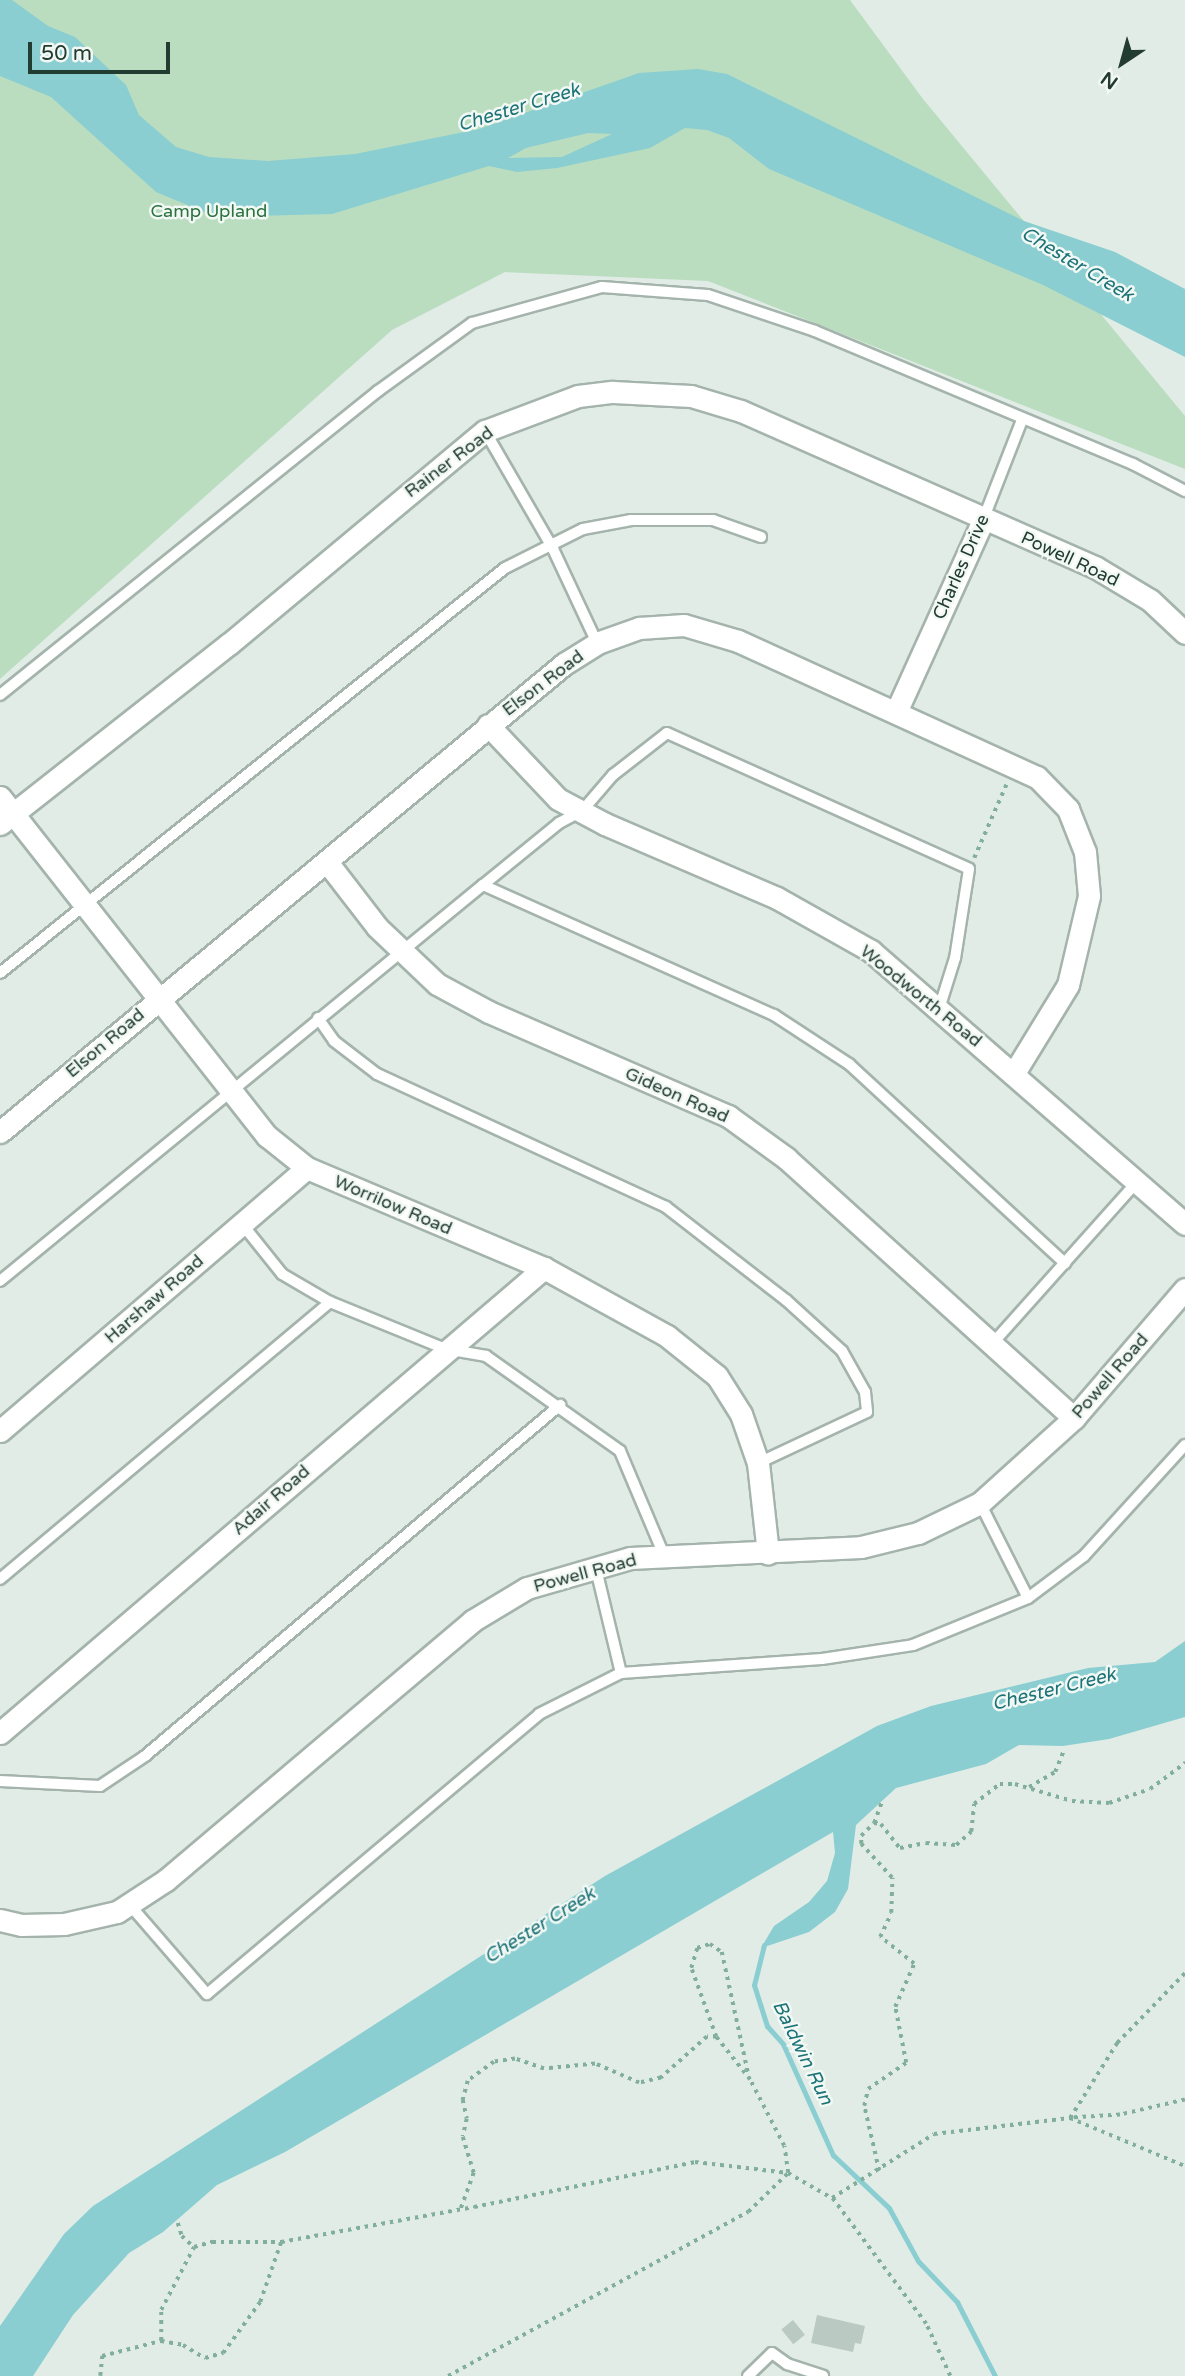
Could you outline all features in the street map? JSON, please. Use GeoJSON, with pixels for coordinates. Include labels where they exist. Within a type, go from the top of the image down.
{"type":"FeatureCollection","features":[{"type":"Feature","properties":{"kind":"street","name":"Rainer Road"},"geometry":{"type":"LineString","coordinates":[[4,811],[229,644],[485,431],[578,396],[613,392],[691,396],[741,411],[983,520]]}},
{"type":"Feature","properties":{"kind":"street","name":"Powell Road"},"geometry":{"type":"LineString","coordinates":[[983,520],[1096,567],[1150,600],[1185,633]]}},
{"type":"Feature","properties":{"kind":"street","name":"Charles Drive"},"geometry":{"type":"LineString","coordinates":[[896,712],[983,520]]}},
{"type":"Feature","properties":{"kind":"street","name":"Elson Road"},"geometry":{"type":"LineString","coordinates":[[0,1132],[564,664],[597,643],[639,628],[684,625],[738,641],[1037,777],[1068,809],[1085,852],[1089,896],[1068,985],[1014,1073]]}},
{"type":"Feature","properties":{"kind":"street","name":"Woodworth Road"},"geometry":{"type":"LineString","coordinates":[[488,725],[558,799],[778,898],[871,951],[1185,1224]]}},
{"type":"Feature","properties":{"kind":"street","name":"Worrilow Road"},"geometry":{"type":"LineString","coordinates":[[4,811],[84,905],[267,1136],[307,1168],[544,1268],[667,1336],[717,1376],[741,1414],[758,1463],[768,1553]]}},
{"type":"Feature","properties":{"kind":"street","name":"Gideon Road"},"geometry":{"type":"LineString","coordinates":[[327,862],[400,952],[437,984],[489,1012],[728,1115],[786,1158],[1074,1418]]}},
{"type":"Feature","properties":{"kind":"street","name":"Harshaw Road"},"geometry":{"type":"LineString","coordinates":[[0,1431],[307,1168]]}},
{"type":"Feature","properties":{"kind":"street","name":"Adair Road"},"geometry":{"type":"LineString","coordinates":[[0,1733],[446,1349],[544,1268]]}},
{"type":"Feature","properties":{"kind":"street","name":"Powell Road"},"geometry":{"type":"LineString","coordinates":[[0,1920],[22,1925],[64,1924],[117,1912],[166,1880],[472,1621],[527,1588],[596,1569],[664,1555],[768,1553],[861,1547],[918,1533],[980,1503],[1074,1418],[1185,1289]]}},
{"type":"Feature","properties":{"kind":"lane"},"geometry":{"type":"LineString","coordinates":[[0,695],[378,391],[472,323],[602,287],[708,295],[916,370],[1022,420],[1133,464],[1185,491]]}},
{"type":"Feature","properties":{"kind":"lane","name":"Charles Drive"},"geometry":{"type":"LineString","coordinates":[[983,520],[1022,420]]}},
{"type":"Feature","properties":{"kind":"lane"},"geometry":{"type":"LineString","coordinates":[[485,431],[550,542],[597,643]]}},
{"type":"Feature","properties":{"kind":"lane"},"geometry":{"type":"LineString","coordinates":[[0,973],[505,568],[550,542],[583,529],[619,522],[681,517],[713,520],[761,537]]}},
{"type":"Feature","properties":{"kind":"lane"},"geometry":{"type":"LineString","coordinates":[[0,1281],[229,1090],[559,823],[582,811],[613,775],[667,733],[969,869],[955,958],[939,1009]]}},
{"type":"Feature","properties":{"kind":"lane"},"geometry":{"type":"LineString","coordinates":[[483,885],[774,1014],[849,1064],[1065,1263]]}},
{"type":"Feature","properties":{"kind":"lane"},"geometry":{"type":"LineString","coordinates":[[318,1018],[334,1041],[377,1074],[666,1207],[786,1300],[842,1351],[865,1392],[867,1412],[758,1463]]}},
{"type":"Feature","properties":{"kind":"lane"},"geometry":{"type":"LineString","coordinates":[[992,1344],[1137,1182]]}},
{"type":"Feature","properties":{"kind":"lane"},"geometry":{"type":"LineString","coordinates":[[242,1224],[282,1274],[330,1302],[446,1349],[486,1356],[560,1405],[620,1451],[664,1555]]}},
{"type":"Feature","properties":{"kind":"lane"},"geometry":{"type":"LineString","coordinates":[[0,1579],[330,1302]]}},
{"type":"Feature","properties":{"kind":"lane"},"geometry":{"type":"LineString","coordinates":[[0,1781],[100,1786],[145,1756],[560,1405]]}},
{"type":"Feature","properties":{"kind":"lane"},"geometry":{"type":"LineString","coordinates":[[129,1904],[207,1994],[539,1714],[621,1674],[822,1659],[912,1644],[1028,1598],[1084,1556],[1185,1445]]}},
{"type":"Feature","properties":{"kind":"lane"},"geometry":{"type":"LineString","coordinates":[[980,1503],[1028,1598]]}},
{"type":"Feature","properties":{"kind":"lane"},"geometry":{"type":"LineString","coordinates":[[596,1569],[621,1674]]}},
{"type":"Feature","properties":{"kind":"lane"},"geometry":{"type":"LineString","coordinates":[[748,2376],[772,2353],[787,2364],[823,2376]]}},
{"type":"Feature","properties":{"kind":"path"},"geometry":{"type":"LineString","coordinates":[[969,869],[1014,766]]}},
{"type":"Feature","properties":{"kind":"path"},"geometry":{"type":"LineString","coordinates":[[1028,1787],[1055,1772],[1063,1752]]}},
{"type":"Feature","properties":{"kind":"path"},"geometry":{"type":"LineString","coordinates":[[874,1823],[889,1829],[900,1848],[926,1843],[957,1845],[971,1832],[970,1814],[986,1792],[1000,1784],[1028,1787],[1072,1801],[1109,1803],[1150,1789],[1185,1763]]}},
{"type":"Feature","properties":{"kind":"path"},"geometry":{"type":"LineString","coordinates":[[879,2171],[864,2106],[868,2089],[906,2063],[895,2007],[915,1964],[880,1937],[891,1913],[892,1878],[861,1844],[861,1836],[874,1823],[882,1801]]}},
{"type":"Feature","properties":{"kind":"path"},"geometry":{"type":"LineString","coordinates":[[750,2080],[722,1952],[710,1944],[697,1948],[691,1968],[716,2037],[750,2080],[784,2146],[788,2173]]}},
{"type":"Feature","properties":{"kind":"path"},"geometry":{"type":"LineString","coordinates":[[1070,2118],[1117,2043],[1185,1973]]}},
{"type":"Feature","properties":{"kind":"path"},"geometry":{"type":"LineString","coordinates":[[461,2209],[474,2174],[463,2137],[467,2119],[463,2100],[468,2081],[494,2062],[515,2059],[544,2069],[595,2064],[639,2083],[661,2078],[707,2037],[716,2037]]}},
{"type":"Feature","properties":{"kind":"path"},"geometry":{"type":"LineString","coordinates":[[832,2198],[879,2171],[934,2134],[1120,2115],[1185,2100]]}},
{"type":"Feature","properties":{"kind":"path"},"geometry":{"type":"LineString","coordinates":[[1070,2118],[1185,2166]]}},
{"type":"Feature","properties":{"kind":"path"},"geometry":{"type":"LineString","coordinates":[[161,2342],[161,2310],[194,2247],[212,2242],[281,2242],[695,2162],[788,2173],[832,2198],[926,2324],[950,2376]]}},
{"type":"Feature","properties":{"kind":"path"},"geometry":{"type":"LineString","coordinates":[[448,2376],[748,2212],[788,2173]]}},
{"type":"Feature","properties":{"kind":"path"},"geometry":{"type":"LineString","coordinates":[[178,2223],[182,2236],[194,2247]]}},
{"type":"Feature","properties":{"kind":"path"},"geometry":{"type":"LineString","coordinates":[[100,2376],[102,2356],[161,2342],[183,2345],[205,2358],[223,2353],[260,2302],[281,2242]]}},
{"type":"Feature","properties":{"kind":"green space","name":"Camp Upland"},"geometry":{"type":"Polygon","coordinates":[[[0,0],[850,0],[923,99],[1185,416],[1185,469],[708,281],[505,272],[392,330],[0,679],[0,0]]]}},
{"type":"Feature","properties":{"kind":"water","name":"Chester Creek"},"geometry":{"type":"Polygon","coordinates":[[[0,0],[12,0],[48,26],[75,37],[126,85],[139,115],[176,147],[209,157],[268,161],[355,154],[479,129],[639,73],[698,69],[727,74],[1024,221],[1115,252],[1185,289],[1185,357],[1043,285],[769,169],[729,138],[707,130],[685,128],[650,148],[557,168],[517,172],[489,166],[332,214],[216,217],[156,192],[51,97],[0,76],[0,0]],[[588,133],[526,148],[508,158],[562,157],[612,134],[588,133]]]}},
{"type":"Feature","properties":{"kind":"water","name":"Chester Creek"},"geometry":{"type":"Polygon","coordinates":[[[1185,1641],[1185,1717],[1109,1739],[1063,1746],[1019,1745],[986,1764],[896,1788],[856,1825],[848,1889],[835,1912],[809,1932],[761,1948],[774,1926],[809,1902],[827,1881],[835,1853],[833,1832],[285,2152],[217,2185],[163,2232],[129,2253],[73,2315],[33,2376],[0,2376],[0,2326],[64,2234],[93,2206],[605,1876],[877,1726],[931,1706],[1088,1668],[1155,1662],[1185,1641]]]}},
{"type":"Feature","properties":{"kind":"building"},"geometry":{"type":"Polygon","coordinates":[[[817,2315],[865,2326],[861,2344],[855,2343],[853,2352],[811,2343],[817,2315]]]}},
{"type":"Feature","properties":{"kind":"building"},"geometry":{"type":"Polygon","coordinates":[[[793,2320],[805,2335],[793,2344],[781,2329],[793,2320]]]}},
{"type":"Feature","properties":{"kind":"waterway","name":"Baldwin Run"},"geometry":{"type":"LineString","coordinates":[[764,1945],[754,1985],[767,2026],[783,2044],[833,2155],[889,2208],[918,2261],[957,2302],[995,2376]]}}]}
